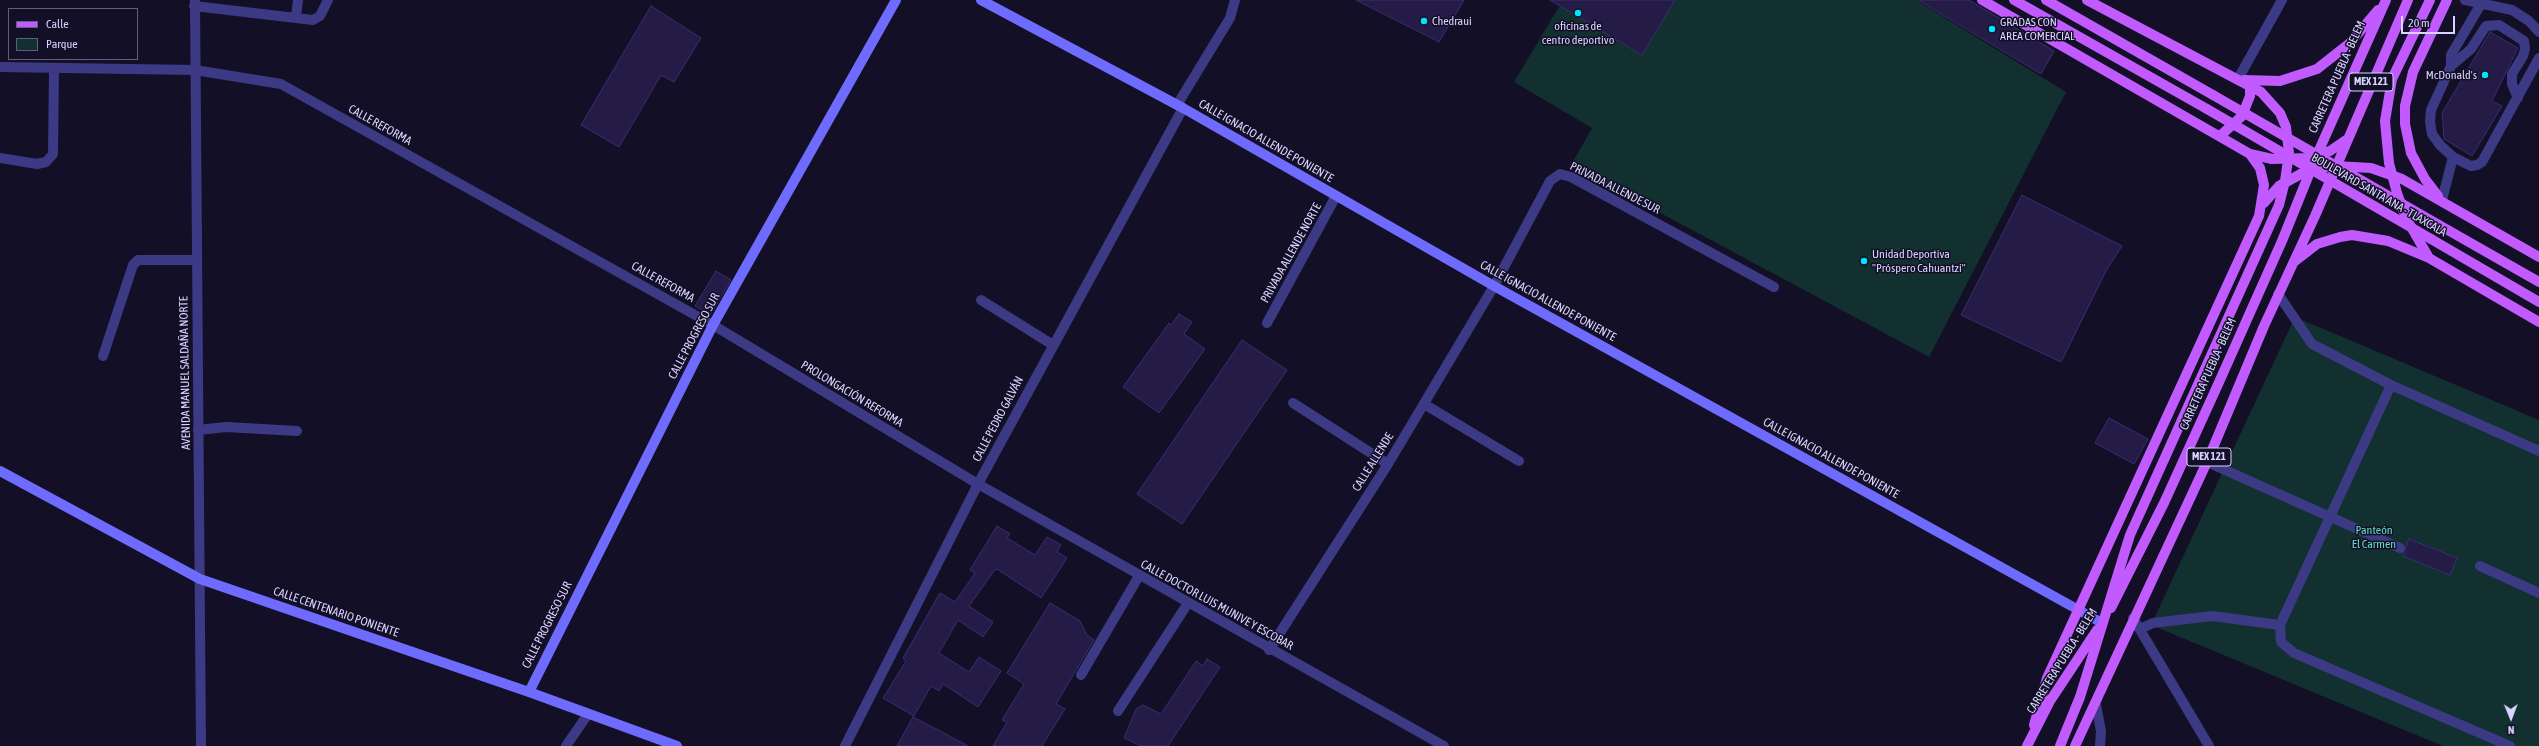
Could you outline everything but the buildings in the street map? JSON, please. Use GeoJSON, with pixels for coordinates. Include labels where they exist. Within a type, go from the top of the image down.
{"type":"FeatureCollection","features":[{"type":"Feature","properties":{"kind":"main road"},"geometry":{"type":"LineString","coordinates":[[1982,0],[2250,154],[2288,160],[2316,157],[2330,151],[2347,139]]}},
{"type":"Feature","properties":{"kind":"main road","name":"BOULEVARD SANTA ANA - TLAXCALA"},"geometry":{"type":"LineString","coordinates":[[2014,0],[2207,109],[2539,302]]}},
{"type":"Feature","properties":{"kind":"main road","name":"BOULEVARD SANTA ANA - TLAXCALA"},"geometry":{"type":"LineString","coordinates":[[2046,0],[2539,282]]}},
{"type":"Feature","properties":{"kind":"main road"},"geometry":{"type":"LineString","coordinates":[[2238,79],[2280,81],[2317,69],[2350,43],[2386,0]]}},
{"type":"Feature","properties":{"kind":"main road","name":"CARRETERA PUEBLA - BELEM"},"geometry":{"type":"LineString","coordinates":[[2029,741],[2068,672],[2102,623],[2119,594],[2180,467],[2279,248],[2310,170],[2386,0]]}},
{"type":"Feature","properties":{"kind":"main road","name":"MEX 121"},"geometry":{"type":"LineString","coordinates":[[2075,746],[2096,704],[2133,618],[2207,462],[2278,294],[2336,166],[2408,0]]}},
{"type":"Feature","properties":{"kind":"main road"},"geometry":{"type":"LineString","coordinates":[[2429,258],[2406,218],[2391,174],[2385,121],[2388,93],[2397,66],[2430,0]]}},
{"type":"Feature","properties":{"kind":"main road"},"geometry":{"type":"LineString","coordinates":[[2442,200],[2417,166],[2407,138],[2405,118],[2413,72],[2447,0]]}},
{"type":"Feature","properties":{"kind":"main road"},"geometry":{"type":"LineString","coordinates":[[2060,746],[2080,697],[2121,558],[2140,509],[2279,205],[2288,160],[2286,127],[2280,113],[2271,102],[2250,85],[2092,1]]}},
{"type":"Feature","properties":{"kind":"main road"},"geometry":{"type":"LineString","coordinates":[[2220,136],[2242,116],[2250,96],[2250,85]]}},
{"type":"Feature","properties":{"kind":"main road"},"geometry":{"type":"LineString","coordinates":[[2029,741],[2047,678],[2254,228],[2263,204],[2263,176],[2250,154]]}},
{"type":"Feature","properties":{"kind":"main road"},"geometry":{"type":"LineString","coordinates":[[2263,204],[2285,181],[2310,170],[2336,166],[2370,168],[2391,174],[2442,200],[2539,257]]}},
{"type":"Feature","properties":{"kind":"main road"},"geometry":{"type":"LineString","coordinates":[[2292,264],[2317,244],[2352,235],[2388,241],[2429,258],[2539,322]]}},
{"type":"Feature","properties":{"kind":"street"},"geometry":{"type":"LineString","coordinates":[[296,17],[298,0]]}},
{"type":"Feature","properties":{"kind":"street"},"geometry":{"type":"LineString","coordinates":[[194,3],[318,19],[328,0]]}},
{"type":"Feature","properties":{"kind":"street","name":"CALLE PROGRESO SUR"},"geometry":{"type":"LineString","coordinates":[[529,692],[713,325],[896,0]]}},
{"type":"Feature","properties":{"kind":"street","name":"CALLE IGNACIO ALLENDE PONIENTE"},"geometry":{"type":"LineString","coordinates":[[981,0],[1180,107],[1494,286],[2102,623]]}},
{"type":"Feature","properties":{"kind":"street","name":"CALLE PEDRO GALVÁN"},"geometry":{"type":"LineString","coordinates":[[845,746],[978,484],[1180,107],[1230,18],[1235,0]]}},
{"type":"Feature","properties":{"kind":"street"},"geometry":{"type":"LineString","coordinates":[[2238,79],[2282,0]]}},
{"type":"Feature","properties":{"kind":"street"},"geometry":{"type":"LineString","coordinates":[[2465,0],[2512,10],[2529,21],[2539,32]]}},
{"type":"Feature","properties":{"kind":"street","name":"AVENIDA MANUEL SALDAÑA NORTE"},"geometry":{"type":"LineString","coordinates":[[194,3],[201,746]]}},
{"type":"Feature","properties":{"kind":"street"},"geometry":{"type":"LineString","coordinates":[[2481,4],[2451,55],[2451,66],[2431,110],[2430,122],[2432,134],[2440,145],[2453,158],[2471,166],[2482,162],[2539,58]]}},
{"type":"Feature","properties":{"kind":"street"},"geometry":{"type":"LineString","coordinates":[[2451,66],[2471,49],[2486,26],[2499,25],[2524,40],[2525,49],[2523,56],[2512,74],[2512,84],[2518,98]]}},
{"type":"Feature","properties":{"kind":"street","name":"CALLE REFORMA"},"geometry":{"type":"LineString","coordinates":[[0,67],[195,70],[281,84],[713,325]]}},
{"type":"Feature","properties":{"kind":"street"},"geometry":{"type":"LineString","coordinates":[[0,158],[37,164],[46,162],[53,154],[54,68]]}},
{"type":"Feature","properties":{"kind":"street"},"geometry":{"type":"LineString","coordinates":[[2442,200],[2453,158]]}},
{"type":"Feature","properties":{"kind":"street","name":"PRIVADA ALLENDE SUR"},"geometry":{"type":"LineString","coordinates":[[1494,286],[1550,181],[1560,174],[1571,177],[1774,287]]}},
{"type":"Feature","properties":{"kind":"street","name":"PRIVADA ALLENDE NORTE"},"geometry":{"type":"LineString","coordinates":[[1268,323],[1336,196]]}},
{"type":"Feature","properties":{"kind":"street"},"geometry":{"type":"LineString","coordinates":[[103,356],[133,265],[138,260],[197,260]]}},
{"type":"Feature","properties":{"kind":"street","name":"CALLE ALLENDE"},"geometry":{"type":"LineString","coordinates":[[1270,650],[1388,464],[1494,286]]}},
{"type":"Feature","properties":{"kind":"street"},"geometry":{"type":"LineString","coordinates":[[2278,294],[2312,344],[2391,385],[2539,451]]}},
{"type":"Feature","properties":{"kind":"street"},"geometry":{"type":"LineString","coordinates":[[981,300],[1053,345]]}},
{"type":"Feature","properties":{"kind":"street","name":"PROLONGACIÓN REFORMA"},"geometry":{"type":"LineString","coordinates":[[713,325],[978,484]]}},
{"type":"Feature","properties":{"kind":"street"},"geometry":{"type":"LineString","coordinates":[[2391,385],[2329,514],[2280,625],[2282,642],[2294,653],[2510,746]]}},
{"type":"Feature","properties":{"kind":"street"},"geometry":{"type":"LineString","coordinates":[[1293,402],[1388,464]]}},
{"type":"Feature","properties":{"kind":"street"},"geometry":{"type":"LineString","coordinates":[[1424,404],[1519,461]]}},
{"type":"Feature","properties":{"kind":"street"},"geometry":{"type":"LineString","coordinates":[[198,430],[226,427],[297,431]]}},
{"type":"Feature","properties":{"kind":"street"},"geometry":{"type":"LineString","coordinates":[[2207,462],[2329,514],[2400,548]]}},
{"type":"Feature","properties":{"kind":"street","name":"CALLE CENTENARIO PONIENTE"},"geometry":{"type":"LineString","coordinates":[[0,471],[200,580],[529,692],[677,746]]}},
{"type":"Feature","properties":{"kind":"street","name":"CALLE DOCTOR LUIS MUNIVE Y ESCOBAR"},"geometry":{"type":"LineString","coordinates":[[978,484],[1188,604],[1444,746]]}},
{"type":"Feature","properties":{"kind":"street"},"geometry":{"type":"LineString","coordinates":[[2480,566],[2539,594]]}},
{"type":"Feature","properties":{"kind":"street"},"geometry":{"type":"LineString","coordinates":[[1081,675],[1139,576]]}},
{"type":"Feature","properties":{"kind":"street"},"geometry":{"type":"LineString","coordinates":[[1118,711],[1188,604]]}},
{"type":"Feature","properties":{"kind":"street"},"geometry":{"type":"LineString","coordinates":[[2140,629],[2153,623],[2212,616],[2280,625]]}},
{"type":"Feature","properties":{"kind":"street"},"geometry":{"type":"LineString","coordinates":[[2133,618],[2209,746]]}},
{"type":"Feature","properties":{"kind":"street"},"geometry":{"type":"LineString","coordinates":[[2096,704],[2100,731],[2100,746]]}},
{"type":"Feature","properties":{"kind":"street"},"geometry":{"type":"LineString","coordinates":[[566,746],[588,714]]}},
{"type":"Feature","properties":{"kind":"green space","name":"Unidad Deportiva \"Próspero Cahuantzi\""},"geometry":{"type":"Polygon","coordinates":[[[1563,0],[1916,0],[2066,92],[1929,357],[1571,165],[1592,128],[1514,82],[1563,0]]]}},
{"type":"Feature","properties":{"kind":"green space","name":"Panteón El Carmen"},"geometry":{"type":"Polygon","coordinates":[[[2295,317],[2539,420],[2539,746],[2443,746],[2151,625],[2295,317]]]}},
{"type":"Feature","properties":{"kind":"place","name":"oficinas de centro deportivo"},"geometry":{"type":"Point","coordinates":[1578,13]}},
{"type":"Feature","properties":{"kind":"place","name":"Chedraui"},"geometry":{"type":"Point","coordinates":[1424,21]}},
{"type":"Feature","properties":{"kind":"place","name":"GRADAS CON AREA COMERCIAL"},"geometry":{"type":"Point","coordinates":[1992,29]}},
{"type":"Feature","properties":{"kind":"place","name":"McDonald's"},"geometry":{"type":"Point","coordinates":[2485,75]}},
{"type":"Feature","properties":{"kind":"place","name":"Unidad Deportiva \"Próspero Cahuantzi\""},"geometry":{"type":"Point","coordinates":[1864,261]}}]}
